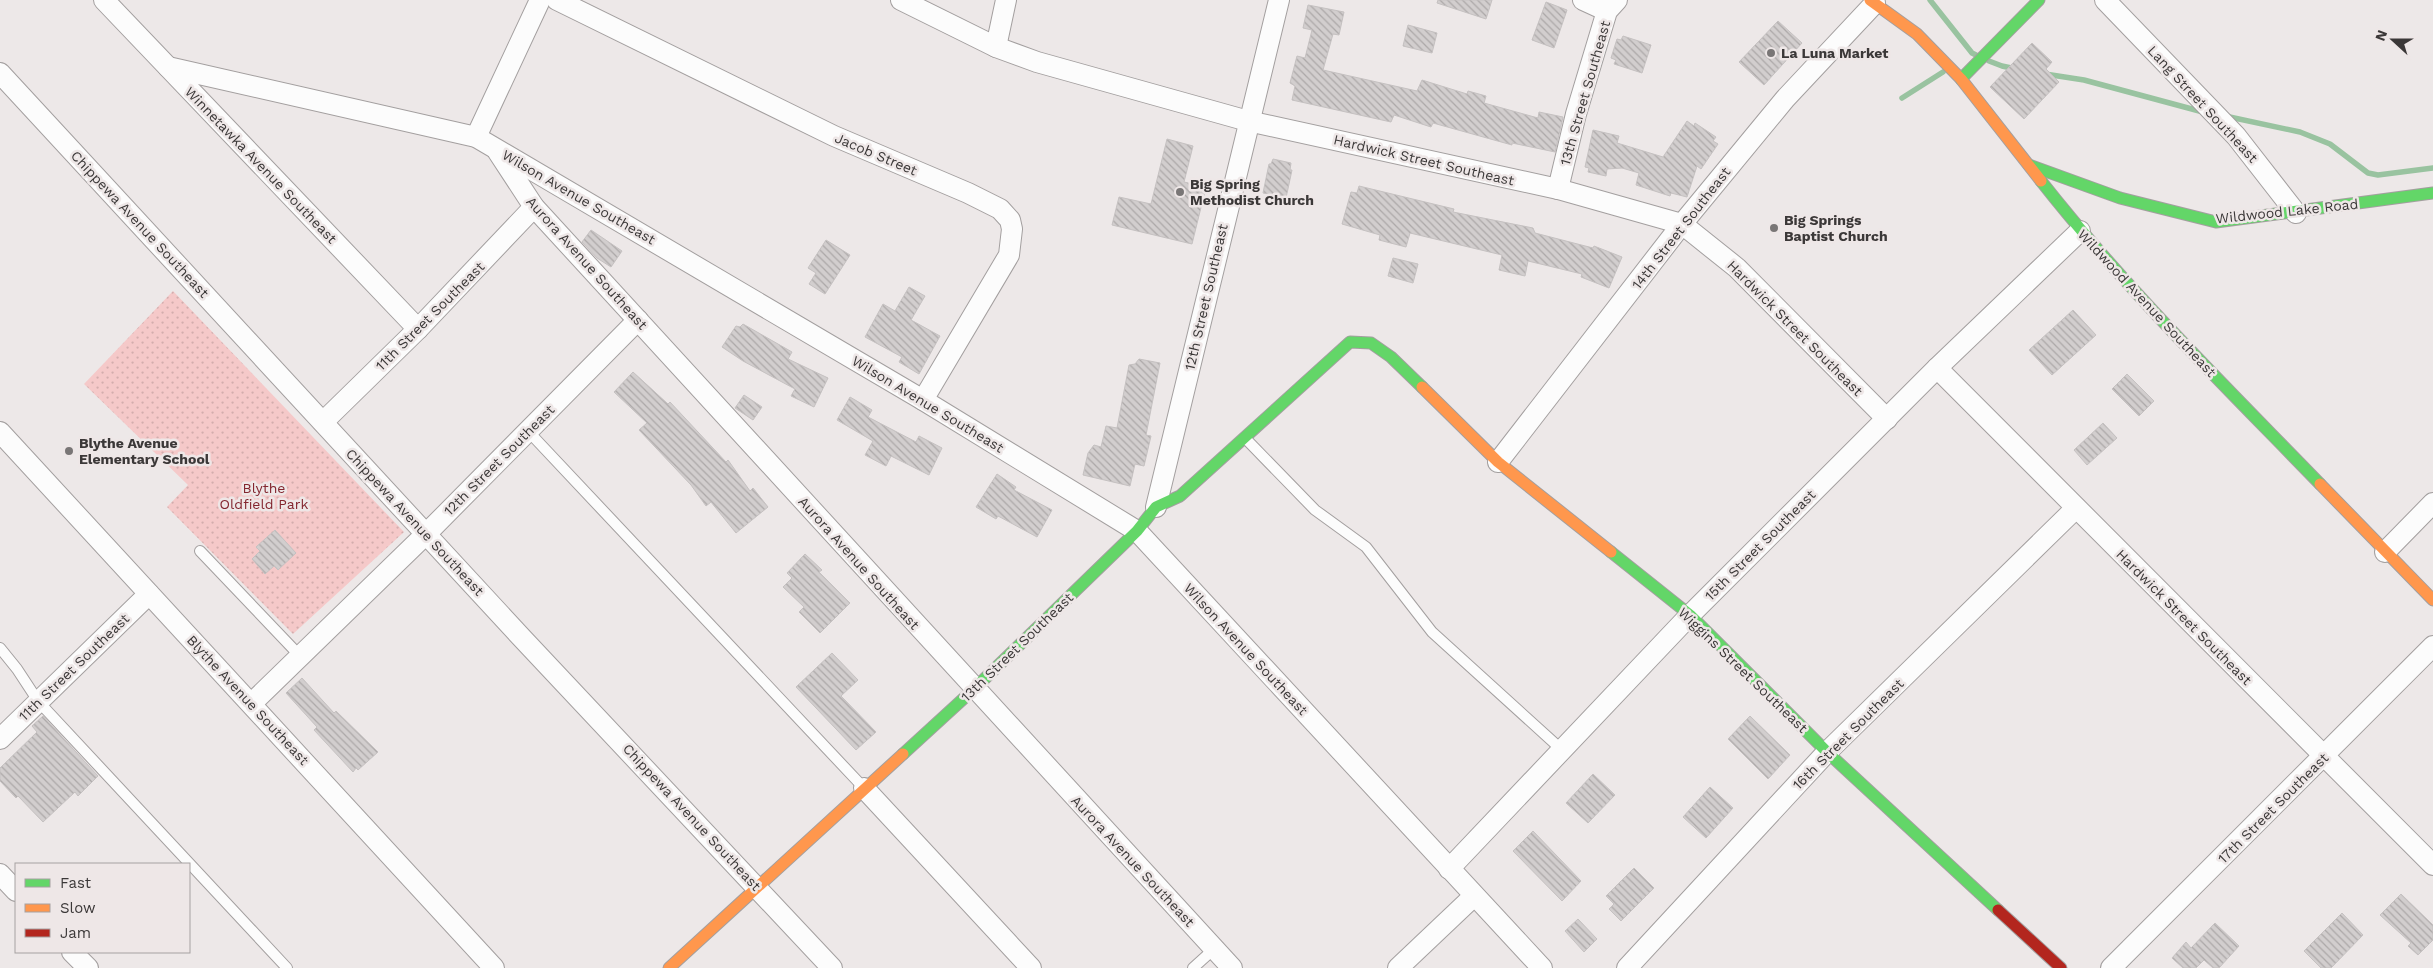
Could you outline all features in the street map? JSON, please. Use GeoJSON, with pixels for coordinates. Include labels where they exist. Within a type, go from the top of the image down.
{"type":"FeatureCollection","features":[{"type":"Feature","properties":{"kind":"street","name":"Winnetawka Avenue Southeast"},"geometry":{"type":"LineString","coordinates":[[104,0],[418,329]]}},
{"type":"Feature","properties":{"kind":"street"},"geometry":{"type":"LineString","coordinates":[[476,137],[540,0]]}},
{"type":"Feature","properties":{"kind":"street","name":"Jacob Street"},"geometry":{"type":"LineString","coordinates":[[558,0],[834,136],[968,193],[1000,209],[1010,220],[1012,229],[1009,255],[923,400]]}},
{"type":"Feature","properties":{"kind":"street","name":"Hardwick Street Southeast"},"geometry":{"type":"LineString","coordinates":[[901,0],[996,47],[1037,62],[1248,120],[1558,189],[1682,224],[1737,268],[1887,419]]}},
{"type":"Feature","properties":{"kind":"street"},"geometry":{"type":"LineString","coordinates":[[996,47],[1006,0]]}},
{"type":"Feature","properties":{"kind":"street","name":"12th Street Southeast"},"geometry":{"type":"LineString","coordinates":[[1156,507],[1278,0]]}},
{"type":"Feature","properties":{"kind":"street"},"geometry":{"type":"LineString","coordinates":[[1583,0],[1612,6]]}},
{"type":"Feature","properties":{"kind":"street"},"geometry":{"type":"LineString","coordinates":[[1961,79],[2039,0]]}},
{"type":"Feature","properties":{"kind":"street","name":"Lang Street Southeast"},"geometry":{"type":"LineString","coordinates":[[2105,0],[2236,136],[2296,213]]}},
{"type":"Feature","properties":{"kind":"street","name":"Wildwood Avenue Southeast"},"geometry":{"type":"LineString","coordinates":[[1872,1],[1917,34],[1961,79],[2080,231],[2152,311],[2433,600]]}},
{"type":"Feature","properties":{"kind":"street","name":"14th Street Southeast"},"geometry":{"type":"LineString","coordinates":[[1498,462],[1682,224],[1785,99],[1872,1]]}},
{"type":"Feature","properties":{"kind":"street","name":"13th Street Southeast"},"geometry":{"type":"LineString","coordinates":[[1558,189],[1576,114],[1612,6]]}},
{"type":"Feature","properties":{"kind":"street","name":"Wilson Avenue Southeast"},"geometry":{"type":"LineString","coordinates":[[168,67],[476,137],[923,400],[1137,532],[1542,968]]}},
{"type":"Feature","properties":{"kind":"street","name":"Chippewa Avenue Southeast"},"geometry":{"type":"LineString","coordinates":[[0,74],[427,533],[521,637],[757,885],[832,968]]}},
{"type":"Feature","properties":{"kind":"street","name":"Aurora Avenue Southeast"},"geometry":{"type":"LineString","coordinates":[[497,149],[534,208],[1232,968]]}},
{"type":"Feature","properties":{"kind":"street","name":"Wildwood Lake Road"},"geometry":{"type":"LineString","coordinates":[[2029,165],[2120,198],[2216,222],[2296,213],[2433,193]]}},
{"type":"Feature","properties":{"kind":"street","name":"11th Street Southeast"},"geometry":{"type":"LineString","coordinates":[[323,422],[418,329],[534,208]]}},
{"type":"Feature","properties":{"kind":"street","name":"15th Street Southeast"},"geometry":{"type":"LineString","coordinates":[[1449,869],[1690,615],[1937,368],[2080,231]]}},
{"type":"Feature","properties":{"kind":"street","name":"12th Street Southeast"},"geometry":{"type":"LineString","coordinates":[[252,703],[427,533],[638,320]]}},
{"type":"Feature","properties":{"kind":"street","name":"13th Street Southeast"},"geometry":{"type":"LineString","coordinates":[[669,968],[757,885],[974,689],[1137,532],[1156,507],[1180,496],[1350,342],[1371,343]]}},
{"type":"Feature","properties":{"kind":"street","name":"Wiggins Street Southeast"},"geometry":{"type":"LineString","coordinates":[[1371,343],[1391,357],[1498,462],[1690,615],[1827,752],[2061,968]]}},
{"type":"Feature","properties":{"kind":"street","name":"Hardwick Street Southeast"},"geometry":{"type":"LineString","coordinates":[[1937,368],[2433,865]]}},
{"type":"Feature","properties":{"kind":"street","name":"Blythe Avenue Southeast"},"geometry":{"type":"LineString","coordinates":[[0,432],[100,539],[148,594],[252,703],[494,968]]}},
{"type":"Feature","properties":{"kind":"street"},"geometry":{"type":"LineString","coordinates":[[2385,552],[2433,502]]}},
{"type":"Feature","properties":{"kind":"street","name":"16th Street Southeast"},"geometry":{"type":"LineString","coordinates":[[1626,968],[1827,752],[2076,508]]}},
{"type":"Feature","properties":{"kind":"street","name":"11th Street Southeast"},"geometry":{"type":"LineString","coordinates":[[0,739],[148,594]]}},
{"type":"Feature","properties":{"kind":"street","name":"17th Street Southeast"},"geometry":{"type":"LineString","coordinates":[[2111,968],[2433,646]]}},
{"type":"Feature","properties":{"kind":"street"},"geometry":{"type":"LineString","coordinates":[[864,788],[1031,968]]}},
{"type":"Feature","properties":{"kind":"street"},"geometry":{"type":"LineString","coordinates":[[0,874],[15,890]]}},
{"type":"Feature","properties":{"kind":"street"},"geometry":{"type":"LineString","coordinates":[[1398,968],[1474,896]]}},
{"type":"Feature","properties":{"kind":"street"},"geometry":{"type":"LineString","coordinates":[[73,953],[88,968]]}},
{"type":"Feature","properties":{"kind":"lane"},"geometry":{"type":"LineString","coordinates":[[528,431],[864,788]]}},
{"type":"Feature","properties":{"kind":"lane"},"geometry":{"type":"LineString","coordinates":[[1245,437],[1315,510],[1366,547],[1432,632],[1562,750]]}},
{"type":"Feature","properties":{"kind":"lane"},"geometry":{"type":"LineString","coordinates":[[200,551],[300,656]]}},
{"type":"Feature","properties":{"kind":"lane"},"geometry":{"type":"LineString","coordinates":[[0,648],[38,701],[189,863]]}},
{"type":"Feature","properties":{"kind":"lane"},"geometry":{"type":"LineString","coordinates":[[190,864],[287,968]]}},
{"type":"Feature","properties":{"kind":"lane"},"geometry":{"type":"LineString","coordinates":[[1193,968],[1214,949]]}},
{"type":"Feature","properties":{"kind":"green space","name":"Blythe Oldfield Park"},"geometry":{"type":"Polygon","coordinates":[[[173,291],[404,532],[293,634],[167,507],[188,485],[84,384],[173,291]]]}},
{"type":"Feature","properties":{"kind":"building"},"geometry":{"type":"Polygon","coordinates":[[[1438,0],[1492,0],[1486,19],[1437,3],[1438,0]]]}},
{"type":"Feature","properties":{"kind":"building"},"geometry":{"type":"Polygon","coordinates":[[[1546,2],[1567,10],[1554,48],[1532,40],[1546,2]]]}},
{"type":"Feature","properties":{"kind":"building"},"geometry":{"type":"Polygon","coordinates":[[[1308,5],[1344,12],[1339,35],[1333,34],[1323,70],[1417,91],[1422,80],[1467,94],[1468,91],[1486,96],[1484,103],[1538,118],[1539,112],[1563,117],[1555,152],[1512,143],[1512,145],[1433,123],[1431,127],[1394,115],[1391,122],[1292,100],[1295,86],[1290,83],[1297,56],[1305,58],[1312,30],[1303,28],[1308,5]]]}},
{"type":"Feature","properties":{"kind":"building","name":"La Luna Market"},"geometry":{"type":"Polygon","coordinates":[[[1778,21],[1802,43],[1764,85],[1739,62],[1778,21]]]}},
{"type":"Feature","properties":{"kind":"building"},"geometry":{"type":"Polygon","coordinates":[[[1408,25],[1437,33],[1432,53],[1403,46],[1408,25]]]}},
{"type":"Feature","properties":{"kind":"building"},"geometry":{"type":"Polygon","coordinates":[[[1623,36],[1651,45],[1642,73],[1614,64],[1616,60],[1611,58],[1617,39],[1621,40],[1623,36]]]}},
{"type":"Feature","properties":{"kind":"building"},"geometry":{"type":"Polygon","coordinates":[[[2032,43],[2052,62],[2046,69],[2059,82],[2024,119],[1990,87],[2032,43]]]}},
{"type":"Feature","properties":{"kind":"building"},"geometry":{"type":"Polygon","coordinates":[[[1687,121],[1694,126],[1695,123],[1716,137],[1713,141],[1718,144],[1701,169],[1697,166],[1687,197],[1671,193],[1670,196],[1636,185],[1639,173],[1622,168],[1607,169],[1606,176],[1588,172],[1589,168],[1585,167],[1593,130],[1619,136],[1617,143],[1663,157],[1687,121]]]}},
{"type":"Feature","properties":{"kind":"building","name":"Big Spring Methodist Church"},"geometry":{"type":"Polygon","coordinates":[[[1167,139],[1193,146],[1184,182],[1206,187],[1192,244],[1112,225],[1119,197],[1151,204],[1167,139]]]}},
{"type":"Feature","properties":{"kind":"building"},"geometry":{"type":"Polygon","coordinates":[[[1273,159],[1291,163],[1290,170],[1292,170],[1286,198],[1263,193],[1269,164],[1271,164],[1273,159]]]}},
{"type":"Feature","properties":{"kind":"building"},"geometry":{"type":"Polygon","coordinates":[[[1359,186],[1454,209],[1453,212],[1533,228],[1535,233],[1593,248],[1594,246],[1622,257],[1609,288],[1581,277],[1582,274],[1528,261],[1525,276],[1499,270],[1502,255],[1410,233],[1406,247],[1379,240],[1380,235],[1342,224],[1351,192],[1357,193],[1359,186]]]}},
{"type":"Feature","properties":{"kind":"building"},"geometry":{"type":"Polygon","coordinates":[[[591,230],[622,251],[611,267],[597,258],[582,242],[591,230]]]}},
{"type":"Feature","properties":{"kind":"building"},"geometry":{"type":"Polygon","coordinates":[[[826,240],[850,255],[825,294],[809,284],[816,273],[808,268],[826,240]]]}},
{"type":"Feature","properties":{"kind":"building"},"geometry":{"type":"Polygon","coordinates":[[[1393,258],[1418,264],[1413,283],[1388,276],[1393,258]]]}},
{"type":"Feature","properties":{"kind":"building"},"geometry":{"type":"Polygon","coordinates":[[[909,287],[925,296],[911,320],[940,336],[919,374],[899,362],[902,357],[865,337],[883,304],[895,311],[909,287]]]}},
{"type":"Feature","properties":{"kind":"building"},"geometry":{"type":"Polygon","coordinates":[[[2073,310],[2096,335],[2052,375],[2029,350],[2073,310]]]}},
{"type":"Feature","properties":{"kind":"building"},"geometry":{"type":"Polygon","coordinates":[[[743,324],[792,352],[788,359],[828,378],[814,407],[791,396],[795,389],[743,361],[722,347],[736,326],[740,327],[743,324]]]}},
{"type":"Feature","properties":{"kind":"building"},"geometry":{"type":"Polygon","coordinates":[[[1139,359],[1160,363],[1146,435],[1151,436],[1144,466],[1135,464],[1130,486],[1083,475],[1088,453],[1094,445],[1101,447],[1106,426],[1117,428],[1129,365],[1135,364],[1139,359]]]}},
{"type":"Feature","properties":{"kind":"building"},"geometry":{"type":"Polygon","coordinates":[[[633,372],[668,404],[670,402],[726,462],[728,460],[750,491],[753,488],[768,507],[736,533],[711,502],[706,506],[691,485],[639,430],[647,423],[614,392],[633,372]]]}},
{"type":"Feature","properties":{"kind":"building"},"geometry":{"type":"Polygon","coordinates":[[[2127,374],[2154,401],[2139,416],[2112,389],[2127,374]]]}},
{"type":"Feature","properties":{"kind":"building"},"geometry":{"type":"Polygon","coordinates":[[[744,395],[762,407],[753,420],[735,408],[744,395]]]}},
{"type":"Feature","properties":{"kind":"building"},"geometry":{"type":"Polygon","coordinates":[[[850,397],[872,410],[868,417],[916,442],[919,436],[942,448],[929,475],[891,456],[886,466],[865,455],[873,441],[837,420],[850,397]]]}},
{"type":"Feature","properties":{"kind":"building"},"geometry":{"type":"Polygon","coordinates":[[[2103,423],[2117,438],[2087,465],[2074,450],[2103,423]]]}},
{"type":"Feature","properties":{"kind":"building"},"geometry":{"type":"Polygon","coordinates":[[[997,474],[1016,487],[1014,490],[1052,510],[1037,537],[998,516],[996,519],[976,507],[997,474]]]}},
{"type":"Feature","properties":{"kind":"building"},"geometry":{"type":"Polygon","coordinates":[[[275,530],[296,553],[278,570],[274,566],[265,574],[252,559],[260,551],[256,547],[275,530]]]}},
{"type":"Feature","properties":{"kind":"building"},"geometry":{"type":"Polygon","coordinates":[[[805,554],[822,570],[819,572],[850,603],[820,633],[799,612],[804,607],[783,587],[792,578],[787,573],[805,554]]]}},
{"type":"Feature","properties":{"kind":"building"},"geometry":{"type":"Polygon","coordinates":[[[832,653],[858,680],[841,696],[876,732],[856,750],[796,687],[832,653]]]}},
{"type":"Feature","properties":{"kind":"building"},"geometry":{"type":"Polygon","coordinates":[[[302,678],[334,713],[336,711],[378,752],[358,770],[356,768],[353,772],[314,730],[317,727],[286,693],[302,678]]]}},
{"type":"Feature","properties":{"kind":"building"},"geometry":{"type":"Polygon","coordinates":[[[43,716],[98,776],[78,796],[75,792],[43,822],[18,796],[16,798],[0,781],[0,768],[37,732],[32,726],[43,716]]]}},
{"type":"Feature","properties":{"kind":"building"},"geometry":{"type":"Polygon","coordinates":[[[1750,716],[1790,755],[1768,779],[1728,739],[1750,716]]]}},
{"type":"Feature","properties":{"kind":"building"},"geometry":{"type":"Polygon","coordinates":[[[1593,774],[1615,795],[1588,823],[1566,803],[1593,774]]]}},
{"type":"Feature","properties":{"kind":"building"},"geometry":{"type":"Polygon","coordinates":[[[1710,787],[1733,808],[1706,838],[1683,817],[1710,787]]]}},
{"type":"Feature","properties":{"kind":"building"},"geometry":{"type":"Polygon","coordinates":[[[1533,831],[1581,881],[1562,901],[1513,851],[1533,831]]]}},
{"type":"Feature","properties":{"kind":"building"},"geometry":{"type":"Polygon","coordinates":[[[1634,868],[1654,888],[1621,921],[1609,909],[1614,904],[1606,896],[1634,868]]]}},
{"type":"Feature","properties":{"kind":"building"},"geometry":{"type":"Polygon","coordinates":[[[2401,894],[2433,925],[2433,940],[2418,955],[2408,946],[2411,943],[2380,915],[2401,894]]]}},
{"type":"Feature","properties":{"kind":"building"},"geometry":{"type":"Polygon","coordinates":[[[2342,913],[2363,935],[2331,968],[2321,968],[2304,951],[2342,913]]]}},
{"type":"Feature","properties":{"kind":"building"},"geometry":{"type":"Polygon","coordinates":[[[1578,919],[1597,939],[1584,952],[1565,931],[1578,919]]]}},
{"type":"Feature","properties":{"kind":"building"},"geometry":{"type":"Polygon","coordinates":[[[2215,923],[2239,946],[2219,968],[2213,968],[2204,960],[2196,968],[2183,968],[2172,958],[2186,942],[2191,948],[2215,923]]]}},
{"type":"Feature","properties":{"kind":"waterway"},"geometry":{"type":"LineString","coordinates":[[1930,0],[1972,53],[1976,55]]}},
{"type":"Feature","properties":{"kind":"waterway"},"geometry":{"type":"LineString","coordinates":[[1989,61],[2016,69]]}},
{"type":"Feature","properties":{"kind":"waterway"},"geometry":{"type":"LineString","coordinates":[[1902,98],[1943,72]]}},
{"type":"Feature","properties":{"kind":"waterway"},"geometry":{"type":"LineString","coordinates":[[2045,74],[2084,80],[2203,112]]}},
{"type":"Feature","properties":{"kind":"waterway"},"geometry":{"type":"LineString","coordinates":[[2225,116],[2300,132],[2330,144],[2368,173],[2378,175],[2433,168]]}},
{"type":"Feature","properties":{"kind":"traffic: fast"},"geometry":{"type":"LineString","coordinates":[[1961,79],[2039,0]]}},
{"type":"Feature","properties":{"kind":"traffic: fast"},"geometry":{"type":"LineString","coordinates":[[2029,165],[2120,198],[2216,222],[2433,193]]}},
{"type":"Feature","properties":{"kind":"traffic: fast"},"geometry":{"type":"LineString","coordinates":[[2041,181],[2107,260],[2212,374],[2320,484]]}},
{"type":"Feature","properties":{"kind":"traffic: fast"},"geometry":{"type":"LineString","coordinates":[[903,754],[974,689],[1137,531],[1156,507],[1180,496],[1350,342],[1371,343],[1391,357],[1422,387]]}},
{"type":"Feature","properties":{"kind":"traffic: fast"},"geometry":{"type":"LineString","coordinates":[[1611,552],[1690,615],[1827,752],[1998,910]]}},
{"type":"Feature","properties":{"kind":"traffic: slow"},"geometry":{"type":"LineString","coordinates":[[1870,0],[1917,34],[1961,79],[2041,181]]}},
{"type":"Feature","properties":{"kind":"traffic: slow"},"geometry":{"type":"LineString","coordinates":[[1422,387],[1498,462],[1611,552]]}},
{"type":"Feature","properties":{"kind":"traffic: slow"},"geometry":{"type":"LineString","coordinates":[[2320,484],[2433,600]]}},
{"type":"Feature","properties":{"kind":"traffic: slow"},"geometry":{"type":"LineString","coordinates":[[669,968],[903,754]]}},
{"type":"Feature","properties":{"kind":"traffic: jam"},"geometry":{"type":"LineString","coordinates":[[1998,910],[2061,968]]}},
{"type":"Feature","properties":{"kind":"place","name":"La Luna Market"},"geometry":{"type":"Point","coordinates":[1771,53]}},
{"type":"Feature","properties":{"kind":"place","name":"Big Spring Methodist Church"},"geometry":{"type":"Point","coordinates":[1180,192]}},
{"type":"Feature","properties":{"kind":"place","name":"Big Springs Baptist Church"},"geometry":{"type":"Point","coordinates":[1774,228]}},
{"type":"Feature","properties":{"kind":"place","name":"Blythe Avenue Elementary School"},"geometry":{"type":"Point","coordinates":[69,451]}}]}
